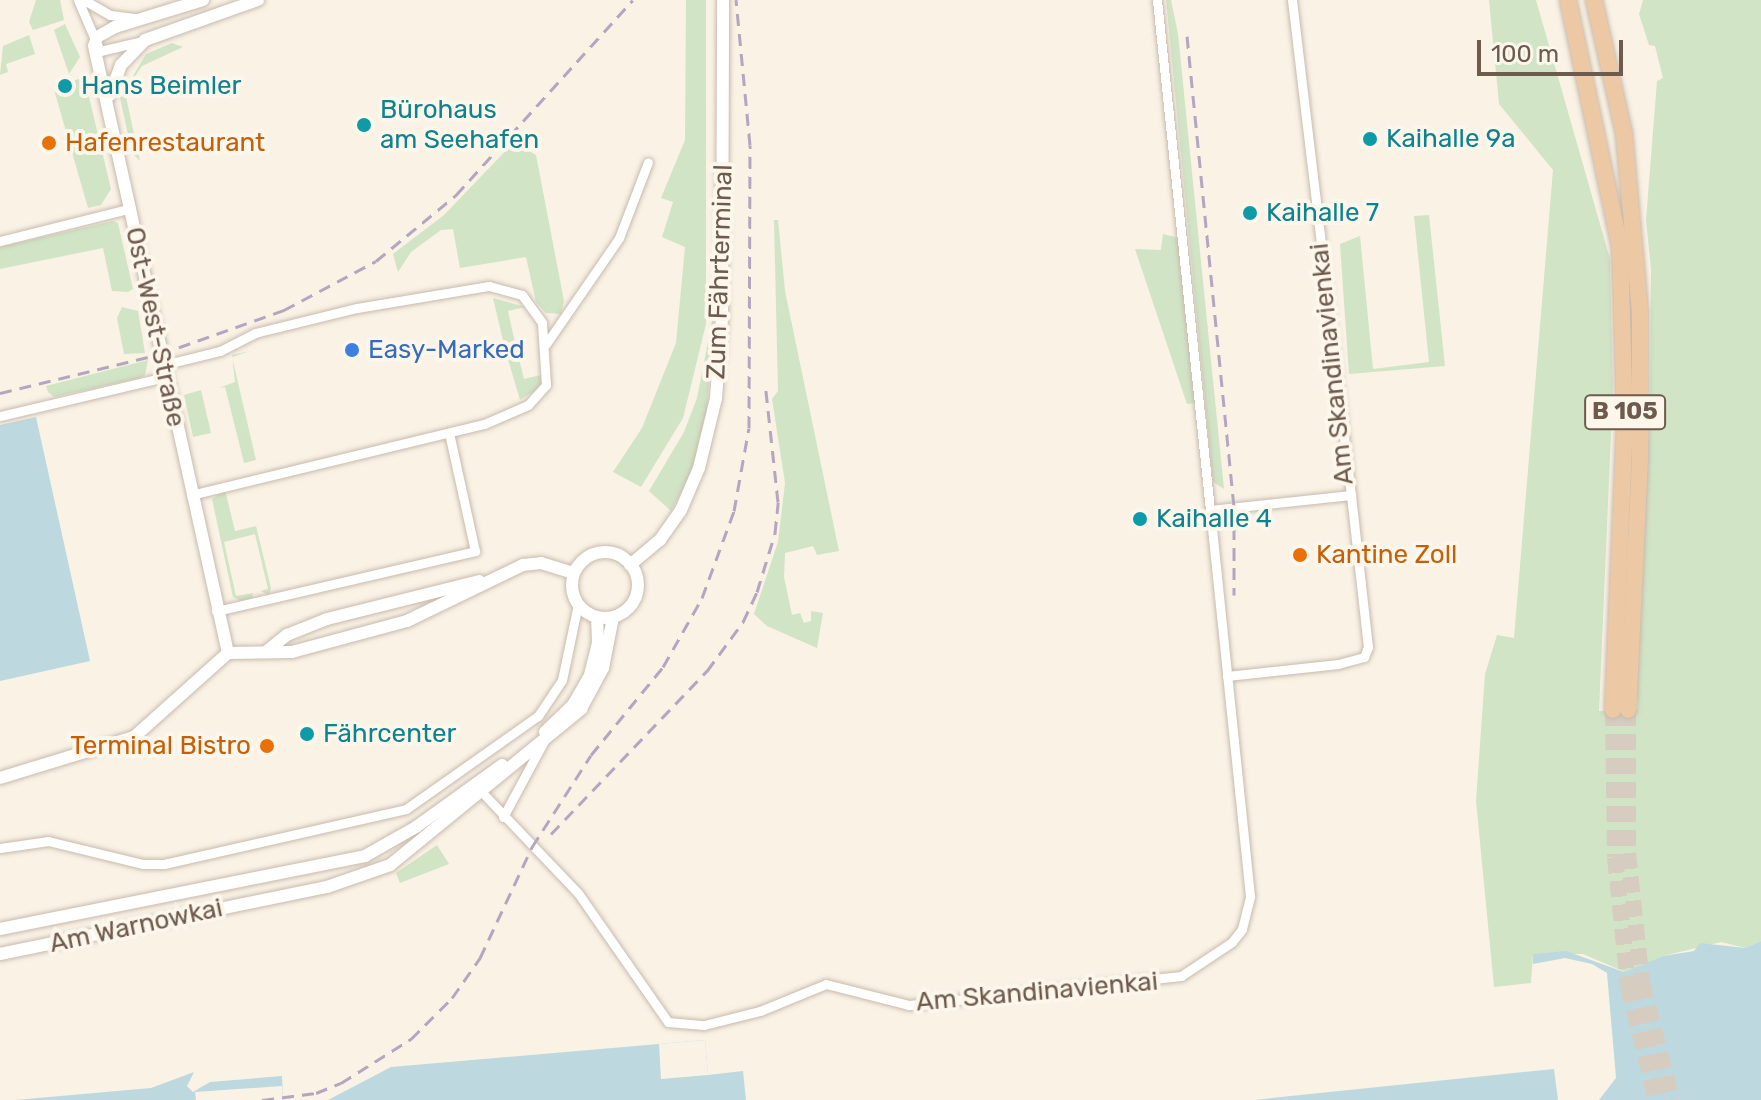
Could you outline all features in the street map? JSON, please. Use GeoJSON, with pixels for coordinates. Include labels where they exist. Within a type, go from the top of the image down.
{"type":"FeatureCollection","features":[{"type":"Feature","properties":{"kind":"highway","name":"B 105"},"geometry":{"type":"LineString","coordinates":[[1568,0],[1620,247],[1625,421],[1621,710],[1640,458],[1639,296],[1624,133],[1594,0]]}},
{"type":"Feature","properties":{"kind":"street"},"geometry":{"type":"LineString","coordinates":[[81,0],[110,15],[148,19]]}},
{"type":"Feature","properties":{"kind":"street","name":"Ost-West-Straße"},"geometry":{"type":"LineString","coordinates":[[81,0],[109,102],[164,371],[216,611],[228,653]]}},
{"type":"Feature","properties":{"kind":"street"},"geometry":{"type":"LineString","coordinates":[[203,0],[104,32],[94,46],[110,51],[258,0]]}},
{"type":"Feature","properties":{"kind":"street","name":"Am Skandinavienkai"},"geometry":{"type":"LineString","coordinates":[[480,790],[578,893],[640,979],[656,1012],[685,1026],[760,1011],[826,984],[909,1005],[1164,981],[1196,969],[1232,942],[1248,912],[1250,877],[1157,0]]}},
{"type":"Feature","properties":{"kind":"street","name":"Am Skandinavienkai"},"geometry":{"type":"LineString","coordinates":[[1210,510],[1351,495],[1292,0]]}},
{"type":"Feature","properties":{"kind":"street","name":"Zum Fährterminal"},"geometry":{"type":"LineString","coordinates":[[630,565],[665,534],[690,494],[716,398],[722,318],[722,4]]}},
{"type":"Feature","properties":{"kind":"street"},"geometry":{"type":"LineString","coordinates":[[109,102],[113,78],[145,40]]}},
{"type":"Feature","properties":{"kind":"street"},"geometry":{"type":"LineString","coordinates":[[546,344],[619,238],[648,162]]}},
{"type":"Feature","properties":{"kind":"street"},"geometry":{"type":"LineString","coordinates":[[0,241],[131,208]]}},
{"type":"Feature","properties":{"kind":"street"},"geometry":{"type":"LineString","coordinates":[[0,416],[164,371],[220,351],[255,333],[357,308],[489,286],[507,288],[535,309],[546,344],[546,385],[537,398],[484,424],[191,495]]}},
{"type":"Feature","properties":{"kind":"street"},"geometry":{"type":"LineString","coordinates":[[216,611],[475,551],[449,433]]}},
{"type":"Feature","properties":{"kind":"street"},"geometry":{"type":"LineString","coordinates":[[1227,676],[1338,664],[1364,657],[1368,647],[1351,495]]}},
{"type":"Feature","properties":{"kind":"street"},"geometry":{"type":"LineString","coordinates":[[0,848],[48,841],[143,864],[175,862],[391,814],[421,801],[538,716],[562,680],[578,604],[572,589],[574,573],[596,553],[619,556],[630,565],[637,592],[625,611],[613,617],[597,617],[578,604]]}},
{"type":"Feature","properties":{"kind":"street"},"geometry":{"type":"LineString","coordinates":[[267,651],[287,635],[327,619],[486,580],[536,563],[574,573]]}},
{"type":"Feature","properties":{"kind":"street"},"geometry":{"type":"LineString","coordinates":[[0,778],[134,737],[228,653],[246,656],[267,651],[292,652],[407,621],[486,580]]}},
{"type":"Feature","properties":{"kind":"street"},"geometry":{"type":"LineString","coordinates":[[480,790],[562,718],[582,691],[595,659],[597,617]]}},
{"type":"Feature","properties":{"kind":"street"},"geometry":{"type":"LineString","coordinates":[[480,790],[563,729],[593,689],[613,617]]}},
{"type":"Feature","properties":{"kind":"street"},"geometry":{"type":"LineString","coordinates":[[503,817],[544,741]]}},
{"type":"Feature","properties":{"kind":"street","name":"Am Warnowkai"},"geometry":{"type":"LineString","coordinates":[[0,929],[365,856],[480,790]]}},
{"type":"Feature","properties":{"kind":"street","name":"Am Warnowkai"},"geometry":{"type":"LineString","coordinates":[[0,954],[350,881],[390,865],[480,790]]}},
{"type":"Feature","properties":{"kind":"green space"},"geometry":{"type":"Polygon","coordinates":[[[36,0],[60,0],[64,20],[33,30],[29,22],[36,0]]]}},
{"type":"Feature","properties":{"kind":"green space"},"geometry":{"type":"Polygon","coordinates":[[[686,0],[706,0],[706,324],[683,418],[641,487],[613,472],[642,428],[676,343],[685,247],[662,237],[673,202],[661,198],[685,140],[686,0]]]}},
{"type":"Feature","properties":{"kind":"green space"},"geometry":{"type":"Polygon","coordinates":[[[1166,0],[1171,0],[1178,34],[1224,489],[1213,482],[1166,0]]]}},
{"type":"Feature","properties":{"kind":"green space"},"geometry":{"type":"Polygon","coordinates":[[[1489,0],[1536,0],[1610,259],[1613,387],[1599,711],[1638,709],[1634,649],[1650,415],[1651,269],[1646,220],[1657,81],[1663,78],[1655,46],[1649,45],[1639,14],[1643,0],[1761,0],[1761,941],[1745,948],[1721,942],[1663,956],[1625,972],[1583,954],[1533,954],[1531,983],[1494,987],[1476,801],[1485,674],[1497,635],[1514,638],[1553,170],[1499,104],[1489,0]]]}},
{"type":"Feature","properties":{"kind":"green space"},"geometry":{"type":"Polygon","coordinates":[[[65,24],[80,57],[69,74],[54,30],[65,24]]]}},
{"type":"Feature","properties":{"kind":"green space"},"geometry":{"type":"Polygon","coordinates":[[[29,35],[35,54],[6,64],[8,72],[0,75],[3,46],[29,35]]]}},
{"type":"Feature","properties":{"kind":"green space"},"geometry":{"type":"Polygon","coordinates":[[[172,43],[183,47],[142,66],[129,85],[126,97],[140,161],[132,153],[120,98],[146,54],[172,43]]]}},
{"type":"Feature","properties":{"kind":"green space"},"geometry":{"type":"Polygon","coordinates":[[[85,80],[111,189],[101,205],[88,208],[55,93],[59,85],[85,80]]]}},
{"type":"Feature","properties":{"kind":"green space"},"geometry":{"type":"Polygon","coordinates":[[[514,142],[536,155],[564,301],[561,314],[546,313],[536,302],[526,257],[460,268],[453,229],[441,230],[411,252],[398,272],[393,254],[444,215],[514,142]]]}},
{"type":"Feature","properties":{"kind":"green space"},"geometry":{"type":"Polygon","coordinates":[[[1429,215],[1445,366],[1349,374],[1340,244],[1360,236],[1373,369],[1429,362],[1414,216],[1429,215]]]}},
{"type":"Feature","properties":{"kind":"green space"},"geometry":{"type":"Polygon","coordinates":[[[774,220],[778,220],[785,291],[839,551],[817,555],[813,546],[785,553],[784,577],[792,615],[800,613],[804,623],[811,621],[811,611],[823,613],[817,648],[767,626],[754,614],[778,542],[785,483],[772,399],[778,391],[774,220]]]}},
{"type":"Feature","properties":{"kind":"green space"},"geometry":{"type":"Polygon","coordinates":[[[113,221],[118,223],[133,289],[128,292],[112,291],[103,248],[0,269],[0,247],[113,221]]]}},
{"type":"Feature","properties":{"kind":"green space"},"geometry":{"type":"Polygon","coordinates":[[[1163,234],[1183,239],[1198,403],[1187,404],[1135,249],[1161,250],[1163,234]]]}},
{"type":"Feature","properties":{"kind":"green space"},"geometry":{"type":"Polygon","coordinates":[[[493,298],[525,307],[508,311],[515,343],[504,345],[493,298]]]}},
{"type":"Feature","properties":{"kind":"green space"},"geometry":{"type":"Polygon","coordinates":[[[122,307],[138,311],[145,353],[124,354],[117,318],[122,307]]]}},
{"type":"Feature","properties":{"kind":"green space"},"geometry":{"type":"Polygon","coordinates":[[[714,311],[706,423],[693,470],[671,511],[649,491],[684,432],[697,398],[714,311]]]}},
{"type":"Feature","properties":{"kind":"green space"},"geometry":{"type":"Polygon","coordinates":[[[516,347],[524,379],[541,375],[541,387],[520,400],[505,349],[516,347]]]}},
{"type":"Feature","properties":{"kind":"green space"},"geometry":{"type":"Polygon","coordinates":[[[232,359],[256,460],[244,463],[225,387],[219,388],[235,382],[232,359]]]}},
{"type":"Feature","properties":{"kind":"green space"},"geometry":{"type":"Polygon","coordinates":[[[148,360],[145,375],[139,378],[54,397],[46,386],[148,360]]]}},
{"type":"Feature","properties":{"kind":"green space"},"geometry":{"type":"Polygon","coordinates":[[[201,390],[211,433],[193,437],[184,395],[201,390]]]}},
{"type":"Feature","properties":{"kind":"green space"},"geometry":{"type":"Polygon","coordinates":[[[225,490],[235,531],[256,526],[271,588],[269,596],[261,591],[268,589],[255,534],[224,542],[236,596],[253,593],[252,598],[241,601],[233,597],[212,499],[225,490]]]}},
{"type":"Feature","properties":{"kind":"green space"},"geometry":{"type":"Polygon","coordinates":[[[437,845],[449,864],[400,883],[396,873],[437,845]]]}},
{"type":"Feature","properties":{"kind":"water"},"geometry":{"type":"Polygon","coordinates":[[[36,417],[90,661],[0,681],[0,425],[36,417]]]}},
{"type":"Feature","properties":{"kind":"water"},"geometry":{"type":"Polygon","coordinates":[[[1761,941],[1761,1100],[1599,1100],[1616,1078],[1607,973],[1592,964],[1565,958],[1533,964],[1533,954],[1566,951],[1624,972],[1663,956],[1694,951],[1700,943],[1745,948],[1761,941]]]}},
{"type":"Feature","properties":{"kind":"water"},"geometry":{"type":"Polygon","coordinates":[[[705,1040],[708,1075],[743,1071],[746,1100],[328,1100],[391,1067],[705,1040]]]}},
{"type":"Feature","properties":{"kind":"water"},"geometry":{"type":"Polygon","coordinates":[[[1554,1069],[1558,1100],[1255,1100],[1281,1097],[1554,1069]]]}},
{"type":"Feature","properties":{"kind":"water"},"geometry":{"type":"Polygon","coordinates":[[[194,1072],[187,1086],[193,1092],[210,1082],[282,1076],[283,1100],[15,1100],[151,1088],[194,1072]]]}},
{"type":"Feature","properties":{"kind":"pier"},"geometry":{"type":"Polygon","coordinates":[[[705,1040],[708,1075],[661,1079],[659,1044],[705,1040]]]}},
{"type":"Feature","properties":{"kind":"pier"},"geometry":{"type":"Polygon","coordinates":[[[282,1086],[283,1100],[196,1100],[195,1092],[282,1086]]]}},
{"type":"Feature","properties":{"kind":"tunnel"},"geometry":{"type":"LineString","coordinates":[[1613,710],[1615,857],[1628,986],[1656,1100]]}},
{"type":"Feature","properties":{"kind":"tunnel"},"geometry":{"type":"LineString","coordinates":[[1628,710],[1628,853],[1642,983],[1672,1100]]}},
{"type":"Feature","properties":{"kind":"railway"},"geometry":{"type":"LineString","coordinates":[[0,393],[160,354],[284,310],[376,261],[456,195],[633,0]]}},
{"type":"Feature","properties":{"kind":"railway"},"geometry":{"type":"LineString","coordinates":[[262,1100],[316,1093],[341,1083],[411,1039],[452,998],[480,958],[532,847],[591,755],[663,667],[702,598],[734,511],[749,428],[750,145],[736,0]]}},
{"type":"Feature","properties":{"kind":"railway"},"geometry":{"type":"LineString","coordinates":[[1187,36],[1234,508],[1234,595]]}},
{"type":"Feature","properties":{"kind":"railway"},"geometry":{"type":"LineString","coordinates":[[551,834],[707,671],[743,622],[757,592],[775,533],[778,502],[765,383]]}},
{"type":"Feature","properties":{"kind":"place","name":"Hans Beimler"},"geometry":{"type":"Point","coordinates":[65,86]}},
{"type":"Feature","properties":{"kind":"place","name":"Bürohaus am Seehafen"},"geometry":{"type":"Point","coordinates":[364,125]}},
{"type":"Feature","properties":{"kind":"place","name":"Kaihalle 9a"},"geometry":{"type":"Point","coordinates":[1370,139]}},
{"type":"Feature","properties":{"kind":"place","name":"Hafenrestaurant"},"geometry":{"type":"Point","coordinates":[49,143]}},
{"type":"Feature","properties":{"kind":"place","name":"Kaihalle 7"},"geometry":{"type":"Point","coordinates":[1250,213]}},
{"type":"Feature","properties":{"kind":"place","name":"Easy-Marked"},"geometry":{"type":"Point","coordinates":[352,350]}},
{"type":"Feature","properties":{"kind":"place","name":"Kaihalle 4"},"geometry":{"type":"Point","coordinates":[1140,519]}},
{"type":"Feature","properties":{"kind":"place","name":"Kantine Zoll"},"geometry":{"type":"Point","coordinates":[1300,555]}},
{"type":"Feature","properties":{"kind":"place","name":"Fährcenter"},"geometry":{"type":"Point","coordinates":[307,734]}},
{"type":"Feature","properties":{"kind":"place","name":"Terminal Bistro"},"geometry":{"type":"Point","coordinates":[267,746]}}]}
